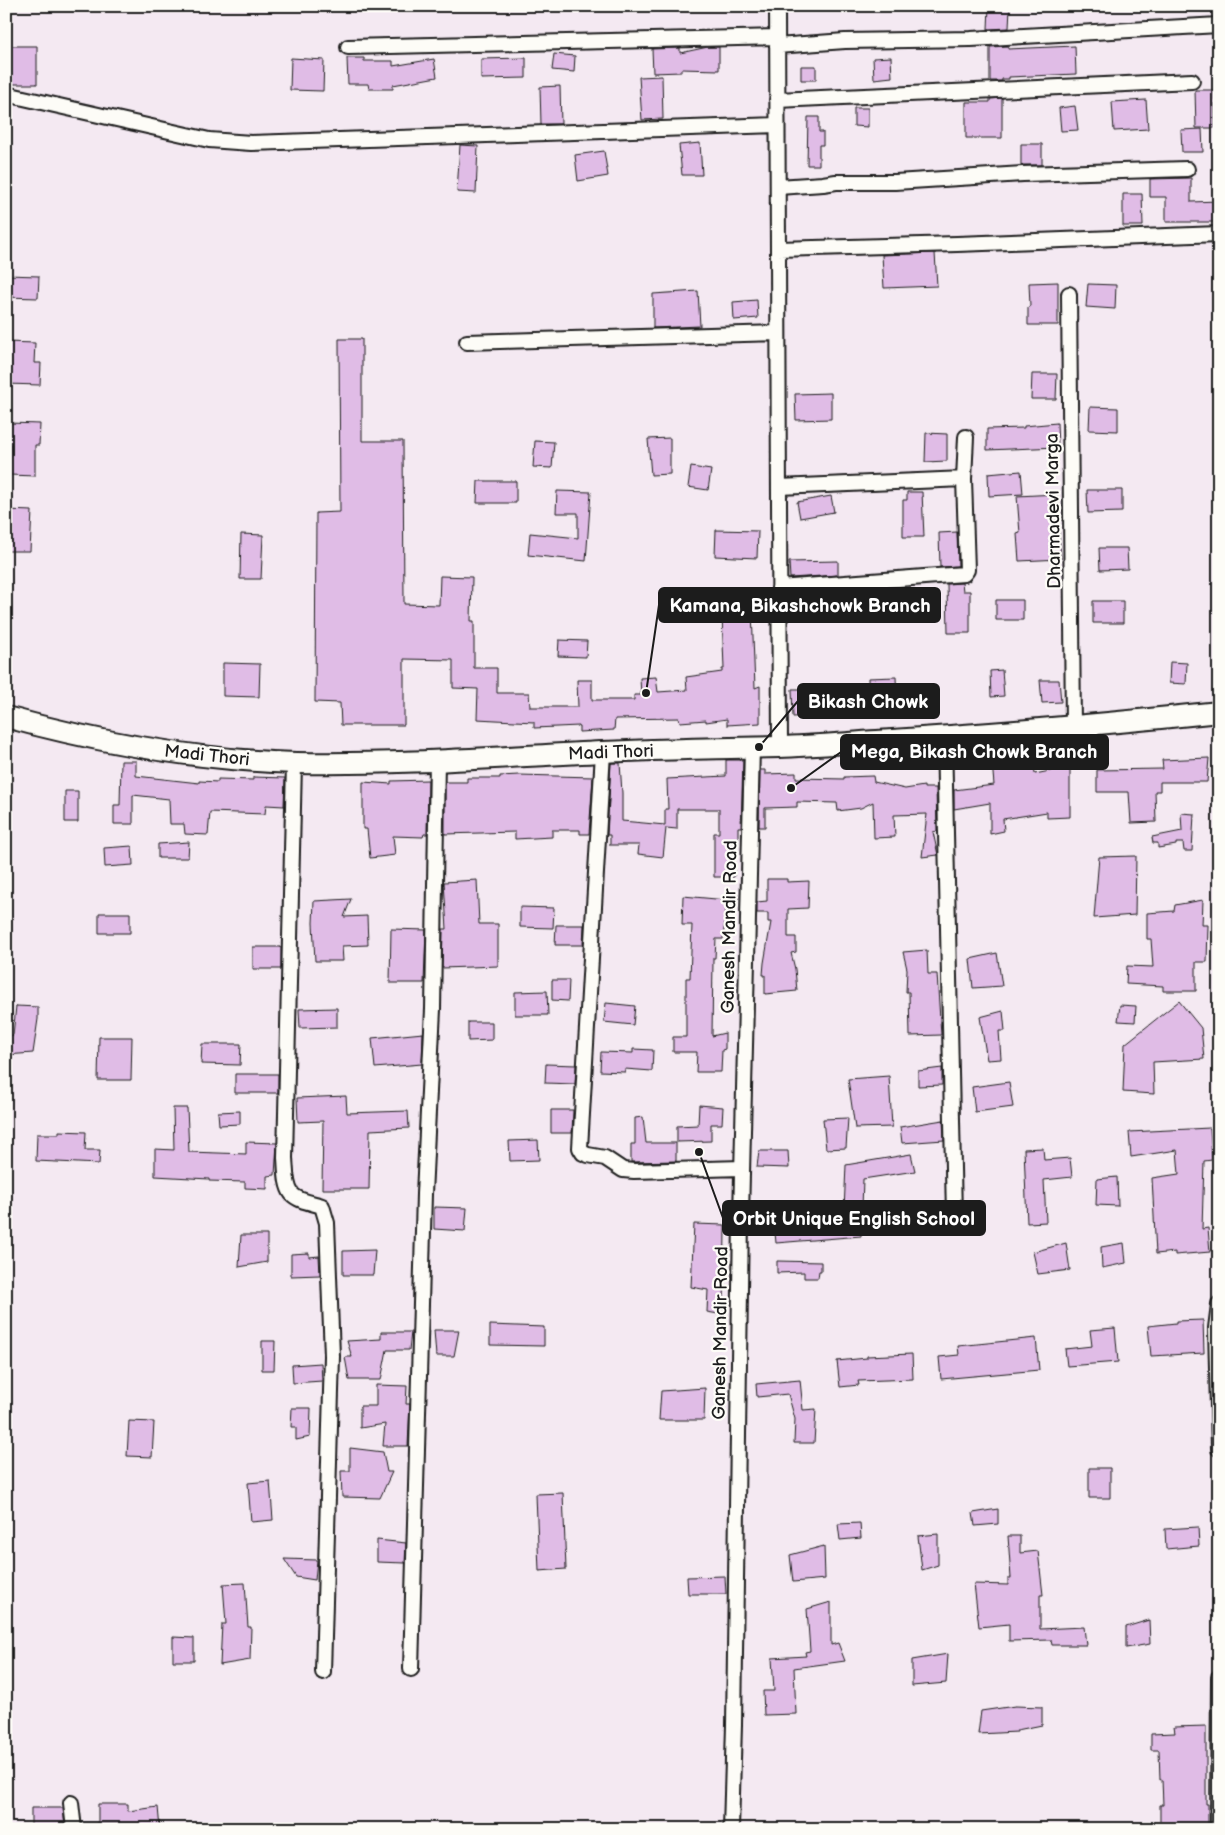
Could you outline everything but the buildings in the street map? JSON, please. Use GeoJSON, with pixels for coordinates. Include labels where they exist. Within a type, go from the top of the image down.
{"type":"FeatureCollection","features":[{"type":"Feature","properties":{"kind":"main road","name":"Madi Thori"},"geometry":{"type":"LineString","coordinates":[[6,717],[66,733],[154,750],[227,759],[294,763],[372,764],[603,752],[780,747],[944,737],[1073,727],[1219,712]]}},
{"type":"Feature","properties":{"kind":"street"},"geometry":{"type":"LineString","coordinates":[[777,6],[780,747]]}},
{"type":"Feature","properties":{"kind":"street"},"geometry":{"type":"LineString","coordinates":[[348,47],[971,39],[1219,25]]}},
{"type":"Feature","properties":{"kind":"street"},"geometry":{"type":"LineString","coordinates":[[777,100],[1192,81]]}},
{"type":"Feature","properties":{"kind":"street"},"geometry":{"type":"LineString","coordinates":[[6,94],[209,140],[250,143],[777,125]]}},
{"type":"Feature","properties":{"kind":"street"},"geometry":{"type":"LineString","coordinates":[[778,187],[836,182],[895,182],[1023,174],[1187,168]]}},
{"type":"Feature","properties":{"kind":"street"},"geometry":{"type":"LineString","coordinates":[[778,249],[1219,234]]}},
{"type":"Feature","properties":{"kind":"street","name":"Dharmadevi Marga"},"geometry":{"type":"LineString","coordinates":[[1069,294],[1073,727]]}},
{"type":"Feature","properties":{"kind":"street"},"geometry":{"type":"LineString","coordinates":[[467,342],[778,333]]}},
{"type":"Feature","properties":{"kind":"street"},"geometry":{"type":"LineString","coordinates":[[779,588],[964,574],[967,570],[964,479],[966,437]]}},
{"type":"Feature","properties":{"kind":"street"},"geometry":{"type":"LineString","coordinates":[[778,487],[964,479]]}},
{"type":"Feature","properties":{"kind":"street"},"geometry":{"type":"LineString","coordinates":[[944,737],[954,1216]]}},
{"type":"Feature","properties":{"kind":"street","name":"Ganesh Mandir Road"},"geometry":{"type":"LineString","coordinates":[[731,1829],[742,1168],[752,747]]}},
{"type":"Feature","properties":{"kind":"street"},"geometry":{"type":"LineString","coordinates":[[603,752],[580,1148],[583,1153],[605,1158],[623,1170],[742,1168]]}},
{"type":"Feature","properties":{"kind":"street"},"geometry":{"type":"LineString","coordinates":[[411,1670],[424,1204],[433,1010],[437,760]]}},
{"type":"Feature","properties":{"kind":"street"},"geometry":{"type":"LineString","coordinates":[[294,763],[285,1158],[288,1183],[292,1194],[322,1206],[328,1223],[332,1356],[323,1672]]}},
{"type":"Feature","properties":{"kind":"street"},"geometry":{"type":"LineString","coordinates":[[1219,1304],[1216,1328],[1219,1449]]}},
{"type":"Feature","properties":{"kind":"street"},"geometry":{"type":"LineString","coordinates":[[1218,1829],[1219,1677]]}},
{"type":"Feature","properties":{"kind":"street"},"geometry":{"type":"LineString","coordinates":[[71,1803],[74,1829]]}},
{"type":"Feature","properties":{"kind":"place","name":"Kamana, Bikashchowk Branch"},"geometry":{"type":"Point","coordinates":[646,693]}},
{"type":"Feature","properties":{"kind":"place","name":"Bikash Chowk"},"geometry":{"type":"Point","coordinates":[759,747]}},
{"type":"Feature","properties":{"kind":"place","name":"Mega, Bikash Chowk Branch"},"geometry":{"type":"Point","coordinates":[791,788]}},
{"type":"Feature","properties":{"kind":"place","name":"Orbit Unique English School"},"geometry":{"type":"Point","coordinates":[699,1152]}}]}
